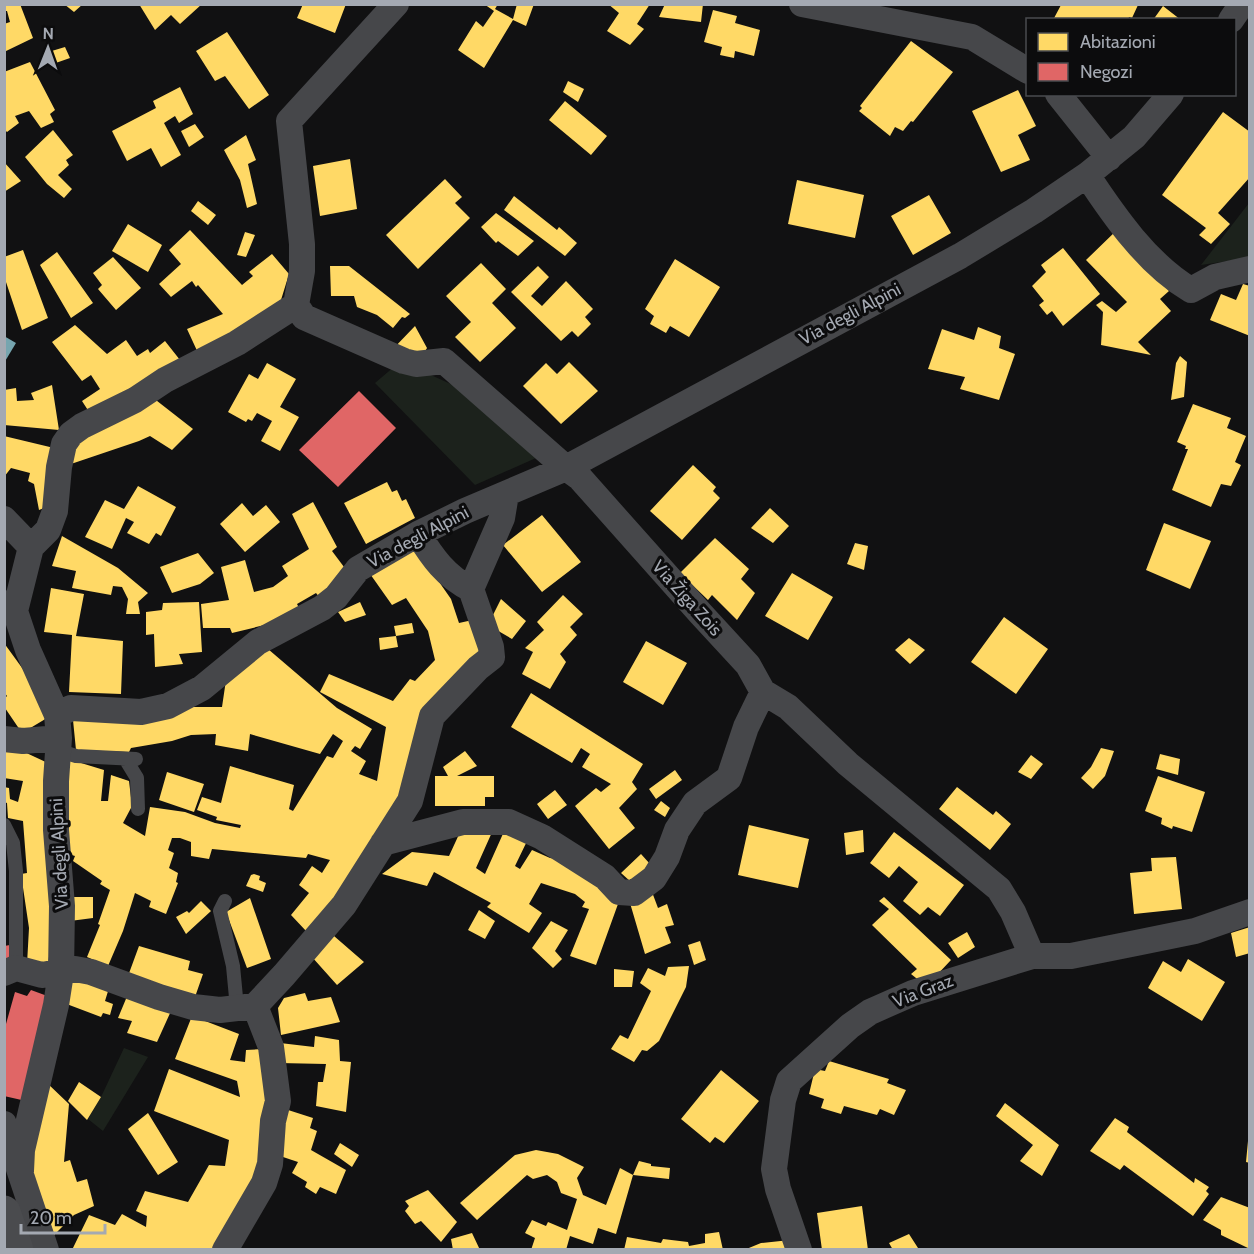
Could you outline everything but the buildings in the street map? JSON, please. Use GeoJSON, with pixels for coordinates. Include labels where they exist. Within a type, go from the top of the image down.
{"type":"FeatureCollection","features":[{"type":"Feature","properties":{"kind":"main road"},"geometry":{"type":"LineString","coordinates":[[4,1212],[17,1250]]}},
{"type":"Feature","properties":{"kind":"street"},"geometry":{"type":"LineString","coordinates":[[4,740],[23,741],[59,735],[10,607],[31,547],[48,530],[55,511],[64,444],[82,426],[135,400],[165,380],[237,343],[296,305],[302,271],[302,244],[289,120],[396,4]]}},
{"type":"Feature","properties":{"kind":"street"},"geometry":{"type":"LineString","coordinates":[[802,4],[972,37],[1026,70]]}},
{"type":"Feature","properties":{"kind":"street"},"geometry":{"type":"LineString","coordinates":[[1232,18],[1242,4]]}},
{"type":"Feature","properties":{"kind":"street"},"geometry":{"type":"LineString","coordinates":[[1060,96],[1109,158]]}},
{"type":"Feature","properties":{"kind":"street","name":"Via degli Alpini"},"geometry":{"type":"LineString","coordinates":[[21,1171],[22,1150],[56,1005],[61,973],[62,906],[56,781],[59,735],[71,708],[141,712],[168,706],[202,688],[258,642],[322,608],[336,597],[358,569],[418,534],[566,468],[960,256],[1034,211],[1087,175],[1134,137],[1169,96]]}},
{"type":"Feature","properties":{"kind":"street"},"geometry":{"type":"LineString","coordinates":[[1087,175],[1110,211],[1153,259],[1172,279],[1191,290],[1215,277],[1250,269]]}},
{"type":"Feature","properties":{"kind":"street","name":"Via Žiga Zois"},"geometry":{"type":"LineString","coordinates":[[296,305],[304,316],[404,361],[416,364],[444,361],[580,478],[748,664],[763,692]]}},
{"type":"Feature","properties":{"kind":"street"},"geometry":{"type":"LineString","coordinates":[[10,971],[42,975],[75,969],[91,972],[194,1007],[220,1010],[246,1007],[285,975],[334,918],[410,801],[432,716],[478,668],[492,657],[491,646],[471,589],[501,518],[506,494]]}},
{"type":"Feature","properties":{"kind":"street"},"geometry":{"type":"LineString","coordinates":[[4,519],[31,547]]}},
{"type":"Feature","properties":{"kind":"street"},"geometry":{"type":"LineString","coordinates":[[418,534],[431,556],[447,573],[458,583],[471,589]]}},
{"type":"Feature","properties":{"kind":"street"},"geometry":{"type":"LineString","coordinates":[[384,843],[463,822],[509,822],[542,837],[605,877],[619,892],[634,893],[654,878],[667,857],[677,830],[695,803],[729,778],[746,727],[763,692],[788,707],[848,764],[999,889],[1013,912],[1032,956]]}},
{"type":"Feature","properties":{"kind":"street","name":"Via Graz"},"geometry":{"type":"LineString","coordinates":[[799,1250],[778,1189],[774,1169],[783,1100],[789,1082],[850,1026],[870,1012],[913,993],[1032,956],[1071,956],[1136,944],[1195,931],[1250,912]]}},
{"type":"Feature","properties":{"kind":"street"},"geometry":{"type":"LineString","coordinates":[[225,1250],[264,1183],[270,1164],[273,1121],[278,1101],[271,1047],[246,1007]]}},
{"type":"Feature","properties":{"kind":"street"},"geometry":{"type":"LineString","coordinates":[[4,1124],[46,1250]]}},
{"type":"Feature","properties":{"kind":"lane"},"geometry":{"type":"LineString","coordinates":[[59,735],[76,756],[131,760],[137,778],[138,809]]}},
{"type":"Feature","properties":{"kind":"lane"},"geometry":{"type":"LineString","coordinates":[[4,825],[13,843],[16,871],[10,971]]}},
{"type":"Feature","properties":{"kind":"lane"},"geometry":{"type":"LineString","coordinates":[[225,902],[220,911],[233,966],[246,1007]]}},
{"type":"Feature","properties":{"kind":"shaded area"},"geometry":{"type":"Polygon","coordinates":[[[1249,203],[1249,258],[1201,265],[1249,203]]]}},
{"type":"Feature","properties":{"kind":"shaded area"},"geometry":{"type":"Polygon","coordinates":[[[395,366],[420,370],[455,386],[536,458],[475,485],[375,383],[395,366]]]}},
{"type":"Feature","properties":{"kind":"shaded area"},"geometry":{"type":"Polygon","coordinates":[[[124,1048],[148,1057],[103,1131],[88,1119],[124,1048]]]}}]}
